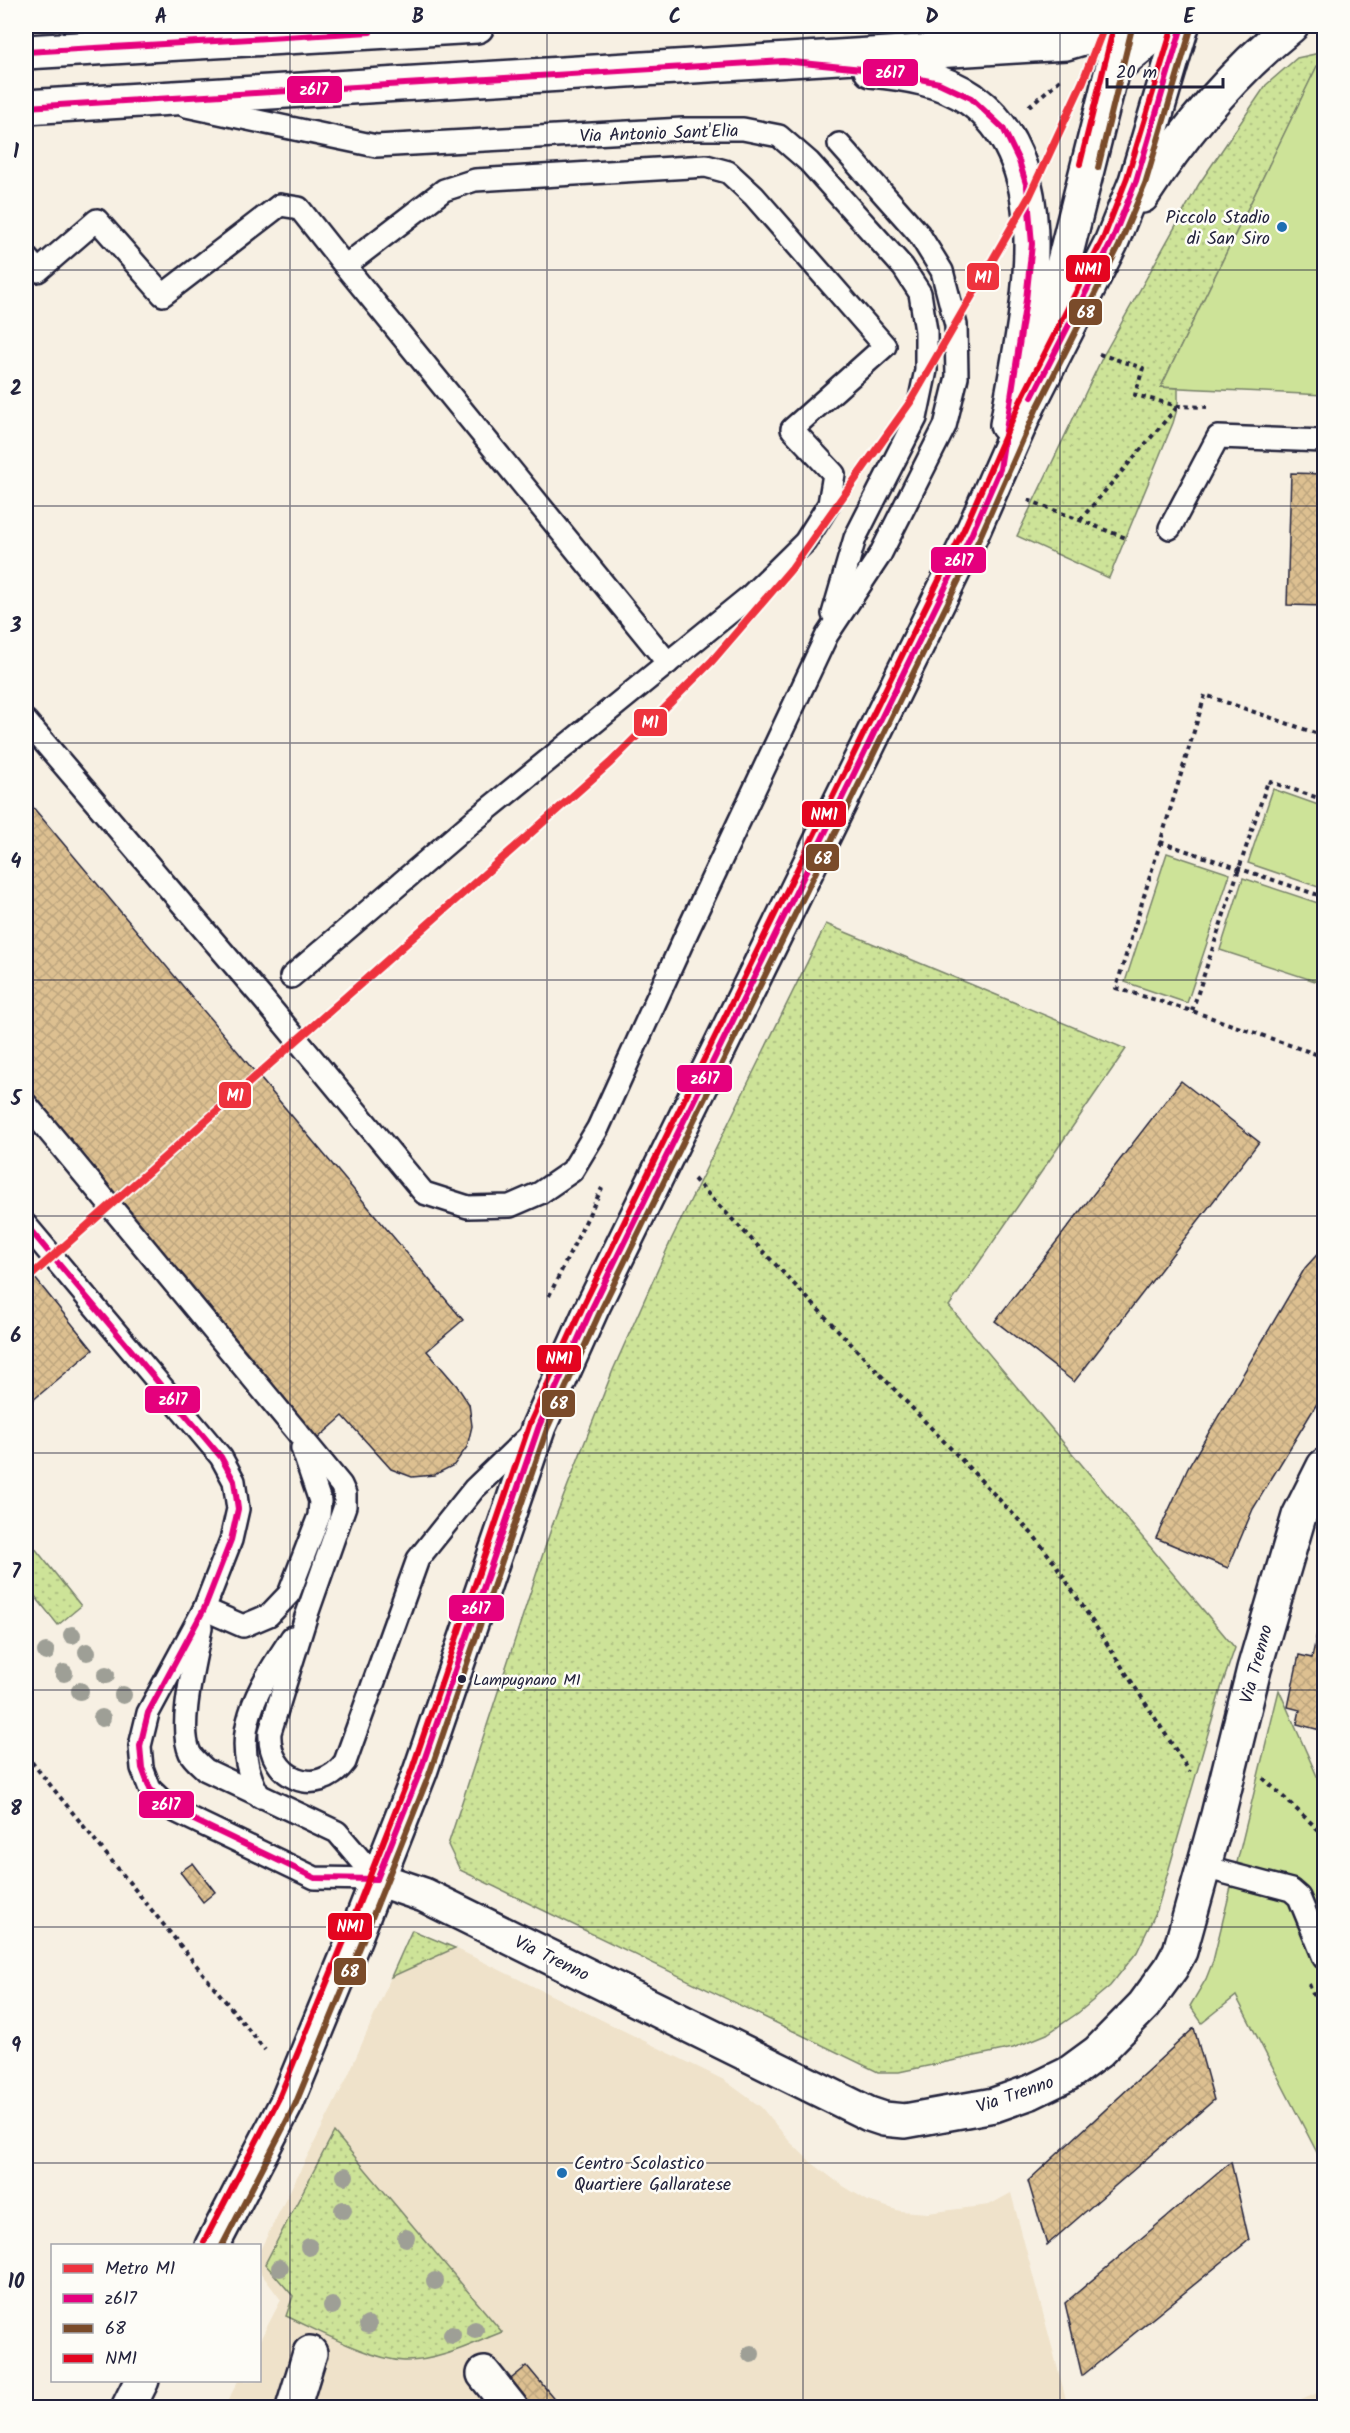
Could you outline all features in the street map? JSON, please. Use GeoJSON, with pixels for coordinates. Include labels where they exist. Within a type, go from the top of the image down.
{"type":"FeatureCollection","features":[{"type":"Feature","properties":{"kind":"street"},"geometry":{"type":"LineString","coordinates":[[26,52],[477,26]]}},
{"type":"Feature","properties":{"kind":"street"},"geometry":{"type":"LineString","coordinates":[[1028,406],[1123,26]]}},
{"type":"Feature","properties":{"kind":"street","name":"Via Antonio Sant'Elia"},"geometry":{"type":"LineString","coordinates":[[26,106],[1066,44],[1123,26]]}},
{"type":"Feature","properties":{"kind":"street"},"geometry":{"type":"LineString","coordinates":[[1114,68],[1165,26]]}},
{"type":"Feature","properties":{"kind":"street"},"geometry":{"type":"LineString","coordinates":[[213,2244],[287,2102],[377,1880],[420,1772],[539,1426],[592,1308],[972,533],[1028,406],[1111,243],[1136,181],[1182,26]]}},
{"type":"Feature","properties":{"kind":"street"},"geometry":{"type":"LineString","coordinates":[[1111,243],[1158,171],[1190,129],[1235,77],[1291,26]]}},
{"type":"Feature","properties":{"kind":"street"},"geometry":{"type":"LineString","coordinates":[[783,61],[882,71],[939,83],[971,98],[1003,128],[1019,160],[1027,187],[1032,244],[1026,300],[1000,469]]}},
{"type":"Feature","properties":{"kind":"street","name":"Via Trenno"},"geometry":{"type":"LineString","coordinates":[[377,1880],[424,1895],[869,2114],[884,2119],[905,2121],[994,2105],[1031,2092],[1068,2074],[1098,2052],[1144,2006],[1171,1968],[1186,1933],[1254,1669],[1299,1516],[1324,1466]]}},
{"type":"Feature","properties":{"kind":"street"},"geometry":{"type":"LineString","coordinates":[[293,2408],[310,2353]]}},
{"type":"Feature","properties":{"kind":"street"},"geometry":{"type":"LineString","coordinates":[[483,2374],[511,2408]]}},
{"type":"Feature","properties":{"kind":"street"},"geometry":{"type":"LineString","coordinates":[[128,2408],[141,2382]]}},
{"type":"Feature","properties":{"kind":"lane","name":"Via Antonio Sant'Elia"},"geometry":{"type":"LineString","coordinates":[[150,99],[376,146],[683,129],[743,129],[779,136],[809,162],[903,267],[920,293],[926,331],[926,370],[916,417],[855,538],[826,635]]}},
{"type":"Feature","properties":{"kind":"lane"},"geometry":{"type":"LineString","coordinates":[[26,721],[424,1192],[468,1207],[510,1206],[540,1193],[572,1171],[598,1128],[687,930],[826,635],[880,555],[945,426],[957,377],[956,326],[942,272],[919,234],[839,144]]}},
{"type":"Feature","properties":{"kind":"lane"},"geometry":{"type":"LineString","coordinates":[[291,977],[472,822],[750,596],[805,542],[829,504],[834,474],[792,429],[885,346],[754,196],[728,172],[706,166],[476,180],[444,190],[345,266]]}},
{"type":"Feature","properties":{"kind":"lane"},"geometry":{"type":"LineString","coordinates":[[26,256],[38,271],[97,220],[164,295],[280,205],[299,208],[668,663]]}},
{"type":"Feature","properties":{"kind":"lane"},"geometry":{"type":"LineString","coordinates":[[1170,528],[1218,437],[1324,441]]}},
{"type":"Feature","properties":{"kind":"lane"},"geometry":{"type":"LineString","coordinates":[[26,1104],[297,1435],[341,1485],[345,1494],[343,1513],[306,1617],[270,1732],[270,1746],[274,1759],[288,1774],[297,1779],[314,1782],[334,1774],[348,1758],[418,1559],[474,1489],[539,1426]]}},
{"type":"Feature","properties":{"kind":"lane"},"geometry":{"type":"LineString","coordinates":[[26,1225],[221,1458],[234,1481],[238,1509],[231,1540],[204,1609],[148,1713],[140,1746],[142,1768],[150,1789],[171,1809],[315,1878],[377,1880]]}},
{"type":"Feature","properties":{"kind":"lane"},"geometry":{"type":"LineString","coordinates":[[204,1609],[243,1626],[268,1616],[289,1594],[319,1516],[320,1501],[297,1435]]}},
{"type":"Feature","properties":{"kind":"lane"},"geometry":{"type":"LineString","coordinates":[[204,1609],[188,1698],[185,1731],[190,1754],[206,1770],[337,1832],[377,1880]]}},
{"type":"Feature","properties":{"kind":"lane"},"geometry":{"type":"LineString","coordinates":[[260,1797],[250,1781],[245,1765],[243,1749],[245,1734],[262,1683],[306,1617]]}},
{"type":"Feature","properties":{"kind":"lane"},"geometry":{"type":"LineString","coordinates":[[1204,1867],[1291,1890],[1299,1897],[1324,1958]]}},
{"type":"Feature","properties":{"kind":"path"},"geometry":{"type":"LineString","coordinates":[[1020,114],[1061,79]]}},
{"type":"Feature","properties":{"kind":"path"},"geometry":{"type":"LineString","coordinates":[[1080,520],[1178,406],[1136,395],[1143,368],[1100,354]]}},
{"type":"Feature","properties":{"kind":"path"},"geometry":{"type":"LineString","coordinates":[[1028,500],[1126,538]]}},
{"type":"Feature","properties":{"kind":"path"},"geometry":{"type":"LineString","coordinates":[[1324,736],[1205,695],[1116,988],[1192,1011],[1324,1057]]}},
{"type":"Feature","properties":{"kind":"path"},"geometry":{"type":"LineString","coordinates":[[1192,1011],[1268,781],[1324,800]]}},
{"type":"Feature","properties":{"kind":"path"},"geometry":{"type":"LineString","coordinates":[[1160,842],[1324,897]]}},
{"type":"Feature","properties":{"kind":"path"},"geometry":{"type":"LineString","coordinates":[[692,1176],[1034,1536],[1054,1562],[1218,1815]]}},
{"type":"Feature","properties":{"kind":"path"},"geometry":{"type":"LineString","coordinates":[[549,1296],[602,1188]]}},
{"type":"Feature","properties":{"kind":"path"},"geometry":{"type":"LineString","coordinates":[[26,1755],[264,2050]]}},
{"type":"Feature","properties":{"kind":"path"},"geometry":{"type":"LineString","coordinates":[[1260,1775],[1324,1835]]}},
{"type":"Feature","properties":{"kind":"shaded area","name":"Centro Scolastico Quartiere Gallaratese"},"geometry":{"type":"Polygon","coordinates":[[[455,1948],[724,2080],[761,2107],[790,2142],[812,2163],[868,2201],[900,2211],[928,2213],[989,2205],[1011,2193],[1068,2407],[224,2408],[237,2382],[261,2382],[261,2338],[281,2300],[261,2273],[261,2248],[347,2078],[391,1977],[455,1948]]]}},
{"type":"Feature","properties":{"kind":"shaded area"},"geometry":{"type":"Polygon","coordinates":[[[1324,2390],[1324,2407],[1286,2407],[1324,2390]]]}},
{"type":"Feature","properties":{"kind":"green space"},"geometry":{"type":"Polygon","coordinates":[[[1324,52],[1324,66],[1317,67],[1161,387],[1178,388],[1178,406],[1109,578],[1017,536],[1103,356],[1199,184],[1266,85],[1297,58],[1324,52]]]}},
{"type":"Feature","properties":{"kind":"green space","name":"Piccolo Stadio di San Siro"},"geometry":{"type":"Polygon","coordinates":[[[1317,66],[1324,66],[1324,395],[1161,387],[1317,66]]]}},
{"type":"Feature","properties":{"kind":"green space"},"geometry":{"type":"Polygon","coordinates":[[[1273,789],[1324,807],[1324,889],[1248,863],[1273,789]]]}},
{"type":"Feature","properties":{"kind":"green space"},"geometry":{"type":"Polygon","coordinates":[[[1167,853],[1230,874],[1187,1003],[1125,982],[1167,853]]]}},
{"type":"Feature","properties":{"kind":"green space"},"geometry":{"type":"Polygon","coordinates":[[[1243,878],[1324,905],[1324,984],[1220,950],[1243,878]]]}},
{"type":"Feature","properties":{"kind":"green space"},"geometry":{"type":"Polygon","coordinates":[[[826,924],[1126,1049],[949,1306],[1235,1648],[1222,1685],[1157,1910],[1137,1952],[1110,1986],[1078,2013],[1047,2034],[1013,2048],[899,2072],[878,2072],[460,1870],[448,1845],[552,1526],[613,1370],[672,1238],[826,924]]]}},
{"type":"Feature","properties":{"kind":"green space"},"geometry":{"type":"Polygon","coordinates":[[[26,1537],[81,1606],[58,1625],[26,1585],[26,1537]]]}},
{"type":"Feature","properties":{"kind":"green space"},"geometry":{"type":"Polygon","coordinates":[[[1279,1690],[1324,1792],[1324,2166],[1236,1996],[1202,2023],[1190,2006],[1206,1979],[1213,1961],[1279,1690]]]}},
{"type":"Feature","properties":{"kind":"green space"},"geometry":{"type":"Polygon","coordinates":[[[412,1930],[455,1948],[391,1977],[412,1930]]]}},
{"type":"Feature","properties":{"kind":"green space"},"geometry":{"type":"Polygon","coordinates":[[[334,2132],[502,2332],[467,2347],[429,2359],[404,2361],[360,2350],[286,2316],[293,2296],[265,2264],[334,2132]]]}},
{"type":"Feature","properties":{"kind":"building"},"geometry":{"type":"Polygon","coordinates":[[[1291,473],[1324,474],[1324,606],[1287,605],[1291,473]]]}},
{"type":"Feature","properties":{"kind":"building"},"geometry":{"type":"Polygon","coordinates":[[[26,799],[463,1320],[427,1351],[469,1404],[472,1426],[467,1447],[454,1465],[434,1475],[412,1477],[391,1469],[343,1416],[316,1440],[26,1095],[26,799]]]}},
{"type":"Feature","properties":{"kind":"building"},"geometry":{"type":"Polygon","coordinates":[[[1181,1081],[1259,1142],[1074,1382],[995,1321],[1181,1081]]]}},
{"type":"Feature","properties":{"kind":"building"},"geometry":{"type":"Polygon","coordinates":[[[1324,1247],[1324,1392],[1253,1509],[1228,1568],[1156,1538],[1188,1468],[1305,1268],[1324,1247]]]}},
{"type":"Feature","properties":{"kind":"building"},"geometry":{"type":"Polygon","coordinates":[[[26,1267],[93,1350],[26,1406],[26,1267]]]}},
{"type":"Feature","properties":{"kind":"building"},"geometry":{"type":"Polygon","coordinates":[[[1317,1633],[1324,1636],[1324,1731],[1297,1724],[1300,1710],[1288,1707],[1299,1655],[1312,1658],[1317,1633]]]}},
{"type":"Feature","properties":{"kind":"building"},"geometry":{"type":"Polygon","coordinates":[[[193,1863],[215,1892],[203,1902],[180,1872],[193,1863]]]}},
{"type":"Feature","properties":{"kind":"building"},"geometry":{"type":"Polygon","coordinates":[[[1194,2028],[1214,2100],[1047,2245],[1028,2181],[1194,2028]]]}},
{"type":"Feature","properties":{"kind":"building"},"geometry":{"type":"Polygon","coordinates":[[[1231,2162],[1249,2240],[1082,2376],[1065,2303],[1231,2162]]]}},
{"type":"Feature","properties":{"kind":"building"},"geometry":{"type":"Polygon","coordinates":[[[527,2366],[562,2408],[528,2408],[507,2382],[527,2366]]]}},
{"type":"Feature","properties":{"kind":"metro line","name":"M1"},"geometry":{"type":"LineString","coordinates":[[26,1280],[610,763],[712,661],[792,568],[911,401],[1029,197],[1083,81],[1104,26]]}},
{"type":"Feature","properties":{"kind":"transit line","name":"NM1"},"geometry":{"type":"LineString","coordinates":[[1080,164],[1114,26]]}},
{"type":"Feature","properties":{"kind":"transit line","name":"NM1"},"geometry":{"type":"LineString","coordinates":[[204,2242],[279,2098],[347,1934],[412,1769],[530,1423],[584,1304],[964,529],[1020,402],[1103,239],[1127,178],[1173,26]]}},
{"type":"Feature","properties":{"kind":"transit line","name":"z617"},"geometry":{"type":"LineString","coordinates":[[1032,397],[1111,243],[1136,181],[1182,26]]}},
{"type":"Feature","properties":{"kind":"transit line","name":"68"},"geometry":{"type":"LineString","coordinates":[[1098,168],[1132,28]]}},
{"type":"Feature","properties":{"kind":"transit line","name":"68"},"geometry":{"type":"LineString","coordinates":[[223,2244],[295,2105],[429,1775],[547,1429],[600,1312],[980,537],[1036,410],[1119,246],[1145,184],[1191,29]]}},
{"type":"Feature","properties":{"kind":"transit line","name":"z617"},"geometry":{"type":"LineString","coordinates":[[26,52],[370,32]]}},
{"type":"Feature","properties":{"kind":"transit line","name":"z617"},"geometry":{"type":"LineString","coordinates":[[26,107],[783,61],[882,71],[939,83],[971,98],[1003,128],[1019,161],[1027,187],[1032,244],[1026,300],[1000,469],[972,533],[592,1308],[539,1426],[420,1772],[377,1879]]}},
{"type":"Feature","properties":{"kind":"transit line","name":"z617"},"geometry":{"type":"LineString","coordinates":[[26,1225],[221,1457],[234,1481],[238,1509],[231,1540],[204,1609],[148,1713],[140,1746],[142,1768],[150,1789],[171,1809],[315,1878],[377,1879]]}},
{"type":"Feature","properties":{"kind":"place","name":"Piccolo Stadio di San Siro"},"geometry":{"type":"Point","coordinates":[1282,227]}},
{"type":"Feature","properties":{"kind":"place","name":"Lampugnano M1"},"geometry":{"type":"Point","coordinates":[462,1679]}},
{"type":"Feature","properties":{"kind":"place","name":"Centro Scolastico Quartiere Gallaratese"},"geometry":{"type":"Point","coordinates":[562,2173]}}]}
